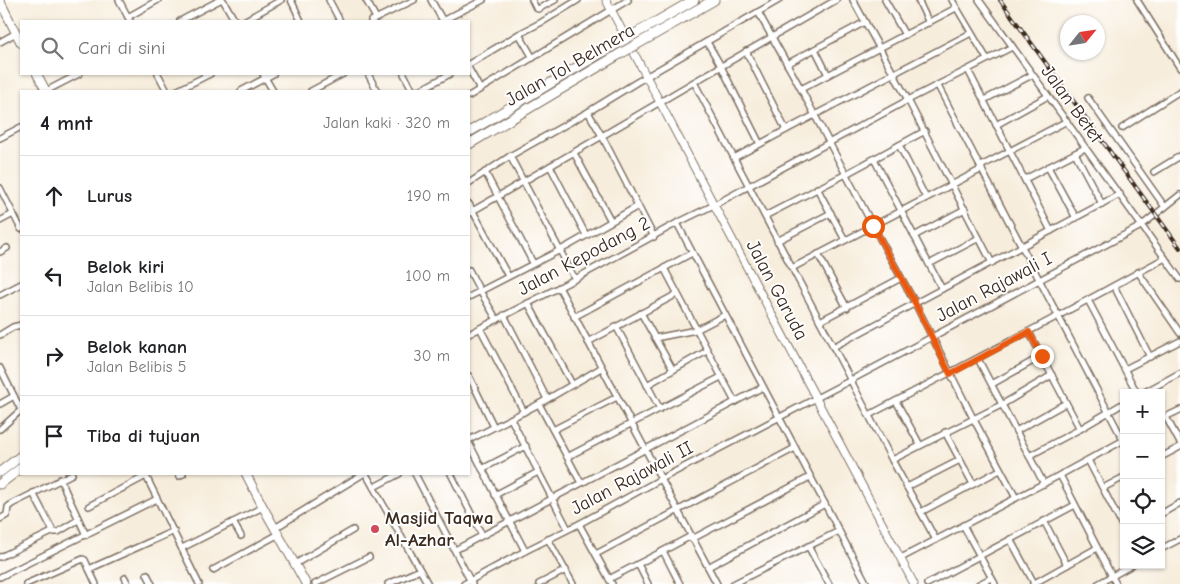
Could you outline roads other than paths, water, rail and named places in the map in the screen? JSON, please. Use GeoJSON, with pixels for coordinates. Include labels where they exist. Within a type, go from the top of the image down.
{"type":"FeatureCollection","features":[{"type":"Feature","properties":{"kind":"highway","name":"Jalan Tol Belmera"},"geometry":{"type":"LineString","coordinates":[[470,131],[694,0]]}},
{"type":"Feature","properties":{"kind":"highway","name":"Jalan Tol Belmera"},"geometry":{"type":"LineString","coordinates":[[470,143],[714,0]]}},
{"type":"Feature","properties":{"kind":"highway"},"geometry":{"type":"LineString","coordinates":[[0,472],[20,457]]}},
{"type":"Feature","properties":{"kind":"highway"},"geometry":{"type":"LineString","coordinates":[[0,484],[20,469]]}},
{"type":"Feature","properties":{"kind":"main road"},"geometry":{"type":"LineString","coordinates":[[0,1],[20,41]]}},
{"type":"Feature","properties":{"kind":"main road"},"geometry":{"type":"LineString","coordinates":[[38,75],[45,90]]}},
{"type":"Feature","properties":{"kind":"main road"},"geometry":{"type":"LineString","coordinates":[[247,475],[306,584]]}},
{"type":"Feature","properties":{"kind":"street"},"geometry":{"type":"LineString","coordinates":[[119,0],[129,19],[158,0]]}},
{"type":"Feature","properties":{"kind":"street"},"geometry":{"type":"LineString","coordinates":[[182,20],[222,0],[234,20]]}},
{"type":"Feature","properties":{"kind":"street"},"geometry":{"type":"LineString","coordinates":[[246,20],[281,0]]}},
{"type":"Feature","properties":{"kind":"street"},"geometry":{"type":"LineString","coordinates":[[291,0],[301,20]]}},
{"type":"Feature","properties":{"kind":"street"},"geometry":{"type":"LineString","coordinates":[[329,0],[339,20]]}},
{"type":"Feature","properties":{"kind":"street"},"geometry":{"type":"LineString","coordinates":[[366,0],[373,20],[414,0]]}},
{"type":"Feature","properties":{"kind":"street"},"geometry":{"type":"LineString","coordinates":[[397,0],[400,7]]}},
{"type":"Feature","properties":{"kind":"street"},"geometry":{"type":"LineString","coordinates":[[431,0],[441,20]]}},
{"type":"Feature","properties":{"kind":"street"},"geometry":{"type":"LineString","coordinates":[[444,20],[482,0]]}},
{"type":"Feature","properties":{"kind":"street"},"geometry":{"type":"LineString","coordinates":[[532,0],[538,9],[556,0]]}},
{"type":"Feature","properties":{"kind":"street"},"geometry":{"type":"LineString","coordinates":[[470,63],[578,0]]}},
{"type":"Feature","properties":{"kind":"street","name":"Jalan Garuda"},"geometry":{"type":"LineString","coordinates":[[606,0],[914,584]]}},
{"type":"Feature","properties":{"kind":"street"},"geometry":{"type":"LineString","coordinates":[[470,95],[628,0]]}},
{"type":"Feature","properties":{"kind":"street"},"geometry":{"type":"LineString","coordinates":[[470,182],[510,156],[779,0]]}},
{"type":"Feature","properties":{"kind":"street"},"geometry":{"type":"LineString","coordinates":[[508,276],[471,211],[836,0]]}},
{"type":"Feature","properties":{"kind":"street"},"geometry":{"type":"LineString","coordinates":[[853,0],[925,131],[992,263]]}},
{"type":"Feature","properties":{"kind":"street"},"geometry":{"type":"LineString","coordinates":[[886,0],[905,35]]}},
{"type":"Feature","properties":{"kind":"street"},"geometry":{"type":"LineString","coordinates":[[918,0],[929,22]]}},
{"type":"Feature","properties":{"kind":"street"},"geometry":{"type":"LineString","coordinates":[[952,0],[987,59]]}},
{"type":"Feature","properties":{"kind":"street","name":"Jalan Betet"},"geometry":{"type":"LineString","coordinates":[[979,0],[1180,279]]}},
{"type":"Feature","properties":{"kind":"street"},"geometry":{"type":"LineString","coordinates":[[1137,0],[1180,68]]}},
{"type":"Feature","properties":{"kind":"street"},"geometry":{"type":"LineString","coordinates":[[801,89],[956,8]]}},
{"type":"Feature","properties":{"kind":"street"},"geometry":{"type":"LineString","coordinates":[[758,12],[915,303],[950,374],[1016,498]]}},
{"type":"Feature","properties":{"kind":"street"},"geometry":{"type":"LineString","coordinates":[[787,64],[866,22]]}},
{"type":"Feature","properties":{"kind":"street"},"geometry":{"type":"LineString","coordinates":[[0,42],[16,32]]}},
{"type":"Feature","properties":{"kind":"street"},"geometry":{"type":"LineString","coordinates":[[734,158],[971,33]]}},
{"type":"Feature","properties":{"kind":"street"},"geometry":{"type":"LineString","coordinates":[[519,34],[533,58]]}},
{"type":"Feature","properties":{"kind":"street"},"geometry":{"type":"LineString","coordinates":[[707,42],[760,144]]}},
{"type":"Feature","properties":{"kind":"street","name":"Jalan Kepodang 2"},"geometry":{"type":"LineString","coordinates":[[470,333],[750,186],[908,100],[1012,47]]}},
{"type":"Feature","properties":{"kind":"street"},"geometry":{"type":"LineString","coordinates":[[815,49],[828,75]]}},
{"type":"Feature","properties":{"kind":"street"},"geometry":{"type":"LineString","coordinates":[[746,52],[786,130]]}},
{"type":"Feature","properties":{"kind":"street"},"geometry":{"type":"LineString","coordinates":[[968,70],[1051,230]]}},
{"type":"Feature","properties":{"kind":"street"},"geometry":{"type":"LineString","coordinates":[[470,71],[480,89]]}},
{"type":"Feature","properties":{"kind":"street"},"geometry":{"type":"LineString","coordinates":[[48,90],[77,75]]}},
{"type":"Feature","properties":{"kind":"street"},"geometry":{"type":"LineString","coordinates":[[159,75],[166,90]]}},
{"type":"Feature","properties":{"kind":"street"},"geometry":{"type":"LineString","coordinates":[[178,90],[208,75]]}},
{"type":"Feature","properties":{"kind":"street"},"geometry":{"type":"LineString","coordinates":[[314,90],[341,75]]}},
{"type":"Feature","properties":{"kind":"street"},"geometry":{"type":"LineString","coordinates":[[369,75],[376,90]]}},
{"type":"Feature","properties":{"kind":"street"},"geometry":{"type":"LineString","coordinates":[[405,75],[412,90]]}},
{"type":"Feature","properties":{"kind":"street"},"geometry":{"type":"LineString","coordinates":[[984,100],[1032,75]]}},
{"type":"Feature","properties":{"kind":"street"},"geometry":{"type":"LineString","coordinates":[[243,90],[265,76],[272,90]]}},
{"type":"Feature","properties":{"kind":"street"},"geometry":{"type":"LineString","coordinates":[[419,90],[438,76]]}},
{"type":"Feature","properties":{"kind":"street"},"geometry":{"type":"LineString","coordinates":[[694,82],[892,460],[936,540]]}},
{"type":"Feature","properties":{"kind":"street"},"geometry":{"type":"LineString","coordinates":[[938,86],[1120,434]]}},
{"type":"Feature","properties":{"kind":"street"},"geometry":{"type":"LineString","coordinates":[[1122,128],[1180,91]]}},
{"type":"Feature","properties":{"kind":"street"},"geometry":{"type":"LineString","coordinates":[[996,125],[1048,96]]}},
{"type":"Feature","properties":{"kind":"street"},"geometry":{"type":"LineString","coordinates":[[1088,98],[1165,208]]}},
{"type":"Feature","properties":{"kind":"street"},"geometry":{"type":"LineString","coordinates":[[588,112],[654,237]]}},
{"type":"Feature","properties":{"kind":"street"},"geometry":{"type":"LineString","coordinates":[[792,268],[1067,121]]}},
{"type":"Feature","properties":{"kind":"street"},"geometry":{"type":"LineString","coordinates":[[0,138],[20,128]]}},
{"type":"Feature","properties":{"kind":"street"},"geometry":{"type":"LineString","coordinates":[[765,216],[925,131]]}},
{"type":"Feature","properties":{"kind":"street"},"geometry":{"type":"LineString","coordinates":[[899,145],[926,198]]}},
{"type":"Feature","properties":{"kind":"street"},"geometry":{"type":"LineString","coordinates":[[1024,179],[1085,148]]}},
{"type":"Feature","properties":{"kind":"street"},"geometry":{"type":"LineString","coordinates":[[574,152],[611,221]]}},
{"type":"Feature","properties":{"kind":"street"},"geometry":{"type":"LineString","coordinates":[[1075,153],[1102,204]]}},
{"type":"Feature","properties":{"kind":"street"},"geometry":{"type":"LineString","coordinates":[[510,156],[575,279]]}},
{"type":"Feature","properties":{"kind":"street"},"geometry":{"type":"LineString","coordinates":[[1154,172],[1180,156]]}},
{"type":"Feature","properties":{"kind":"street"},"geometry":{"type":"LineString","coordinates":[[874,159],[942,289]]}},
{"type":"Feature","properties":{"kind":"street"},"geometry":{"type":"LineString","coordinates":[[550,166],[586,235]]}},
{"type":"Feature","properties":{"kind":"street"},"geometry":{"type":"LineString","coordinates":[[1048,167],[1076,218]]}},
{"type":"Feature","properties":{"kind":"street"},"geometry":{"type":"LineString","coordinates":[[485,172],[532,263]]}},
{"type":"Feature","properties":{"kind":"street"},"geometry":{"type":"LineString","coordinates":[[0,188],[20,227]]}},
{"type":"Feature","properties":{"kind":"street"},"geometry":{"type":"LineString","coordinates":[[817,188],[845,240]]}},
{"type":"Feature","properties":{"kind":"street"},"geometry":{"type":"LineString","coordinates":[[833,348],[1120,194]]}},
{"type":"Feature","properties":{"kind":"street","name":"Jalan Rajawali I"},"geometry":{"type":"LineString","coordinates":[[815,398],[1141,226],[1180,195]]}},
{"type":"Feature","properties":{"kind":"street"},"geometry":{"type":"LineString","coordinates":[[470,297],[560,250],[638,206]]}},
{"type":"Feature","properties":{"kind":"street"},"geometry":{"type":"LineString","coordinates":[[914,236],[965,209]]}},
{"type":"Feature","properties":{"kind":"street"},"geometry":{"type":"LineString","coordinates":[[777,241],[831,213]]}},
{"type":"Feature","properties":{"kind":"street"},"geometry":{"type":"LineString","coordinates":[[0,221],[13,214]]}},
{"type":"Feature","properties":{"kind":"street"},"geometry":{"type":"LineString","coordinates":[[677,223],[867,584]]}},
{"type":"Feature","properties":{"kind":"street"},"geometry":{"type":"LineString","coordinates":[[929,264],[979,238]]}},
{"type":"Feature","properties":{"kind":"street"},"geometry":{"type":"LineString","coordinates":[[0,252],[7,248]]}},
{"type":"Feature","properties":{"kind":"street"},"geometry":{"type":"LineString","coordinates":[[574,317],[692,253]]}},
{"type":"Feature","properties":{"kind":"street"},"geometry":{"type":"LineString","coordinates":[[818,254],[846,308]]}},
{"type":"Feature","properties":{"kind":"street"},"geometry":{"type":"LineString","coordinates":[[869,415],[950,374],[1165,258]]}},
{"type":"Feature","properties":{"kind":"street"},"geometry":{"type":"LineString","coordinates":[[664,268],[735,402]]}},
{"type":"Feature","properties":{"kind":"street"},"geometry":{"type":"LineString","coordinates":[[470,272],[497,320]]}},
{"type":"Feature","properties":{"kind":"street"},"geometry":{"type":"LineString","coordinates":[[1138,272],[1180,333]]}},
{"type":"Feature","properties":{"kind":"street"},"geometry":{"type":"LineString","coordinates":[[820,321],[901,278]]}},
{"type":"Feature","properties":{"kind":"street"},"geometry":{"type":"LineString","coordinates":[[0,295],[20,285]]}},
{"type":"Feature","properties":{"kind":"street"},"geometry":{"type":"LineString","coordinates":[[1114,286],[1150,357]]}},
{"type":"Feature","properties":{"kind":"street"},"geometry":{"type":"LineString","coordinates":[[559,287],[716,584]]}},
{"type":"Feature","properties":{"kind":"street"},"geometry":{"type":"LineString","coordinates":[[588,342],[677,294]]}},
{"type":"Feature","properties":{"kind":"street"},"geometry":{"type":"LineString","coordinates":[[1088,300],[1135,389]]}},
{"type":"Feature","properties":{"kind":"street"},"geometry":{"type":"LineString","coordinates":[[528,303],[572,384]]}},
{"type":"Feature","properties":{"kind":"street"},"geometry":{"type":"LineString","coordinates":[[641,313],[673,370]]}},
{"type":"Feature","properties":{"kind":"street"},"geometry":{"type":"LineString","coordinates":[[504,316],[547,399]]}},
{"type":"Feature","properties":{"kind":"street"},"geometry":{"type":"LineString","coordinates":[[656,338],[696,330],[725,316]]}},
{"type":"Feature","properties":{"kind":"street"},"geometry":{"type":"LineString","coordinates":[[0,335],[20,325]]}},
{"type":"Feature","properties":{"kind":"street"},"geometry":{"type":"LineString","coordinates":[[616,326],[660,409]]}},
{"type":"Feature","properties":{"kind":"street"},"geometry":{"type":"LineString","coordinates":[[480,328],[524,412]]}},
{"type":"Feature","properties":{"kind":"street"},"geometry":{"type":"LineString","coordinates":[[1029,332],[1080,429]]}},
{"type":"Feature","properties":{"kind":"street"},"geometry":{"type":"LineString","coordinates":[[1124,369],[1180,341]]}},
{"type":"Feature","properties":{"kind":"street"},"geometry":{"type":"LineString","coordinates":[[647,385],[707,351]]}},
{"type":"Feature","properties":{"kind":"street"},"geometry":{"type":"LineString","coordinates":[[992,384],[1042,356]]}},
{"type":"Feature","properties":{"kind":"street"},"geometry":{"type":"LineString","coordinates":[[978,359],[1044,484]]}},
{"type":"Feature","properties":{"kind":"street"},"geometry":{"type":"LineString","coordinates":[[470,441],[601,368]]}},
{"type":"Feature","properties":{"kind":"street"},"geometry":{"type":"LineString","coordinates":[[1,371],[20,408]]}},
{"type":"Feature","properties":{"kind":"street"},"geometry":{"type":"LineString","coordinates":[[1150,389],[1180,373]]}},
{"type":"Feature","properties":{"kind":"street"},"geometry":{"type":"LineString","coordinates":[[892,460],[1002,404],[1052,375]]}},
{"type":"Feature","properties":{"kind":"street"},"geometry":{"type":"LineString","coordinates":[[567,457],[721,377]]}},
{"type":"Feature","properties":{"kind":"street"},"geometry":{"type":"LineString","coordinates":[[470,378],[494,427]]}},
{"type":"Feature","properties":{"kind":"street"},"geometry":{"type":"LineString","coordinates":[[455,550],[763,387]]}},
{"type":"Feature","properties":{"kind":"street"},"geometry":{"type":"LineString","coordinates":[[0,404],[14,396]]}},
{"type":"Feature","properties":{"kind":"street"},"geometry":{"type":"LineString","coordinates":[[553,430],[617,397]]}},
{"type":"Feature","properties":{"kind":"street","name":"Jalan Rajawali II"},"geometry":{"type":"LineString","coordinates":[[464,584],[472,582],[525,551],[815,398]]}},
{"type":"Feature","properties":{"kind":"street"},"geometry":{"type":"LineString","coordinates":[[896,401],[920,446]]}},
{"type":"Feature","properties":{"kind":"street"},"geometry":{"type":"LineString","coordinates":[[1016,431],[1066,403]]}},
{"type":"Feature","properties":{"kind":"street"},"geometry":{"type":"LineString","coordinates":[[539,404],[581,484]]}},
{"type":"Feature","properties":{"kind":"street"},"geometry":{"type":"LineString","coordinates":[[1029,456],[1120,405]]}},
{"type":"Feature","properties":{"kind":"street"},"geometry":{"type":"LineString","coordinates":[[1165,418],[1180,410]]}},
{"type":"Feature","properties":{"kind":"street"},"geometry":{"type":"LineString","coordinates":[[0,429],[20,411]]}},
{"type":"Feature","properties":{"kind":"street"},"geometry":{"type":"LineString","coordinates":[[511,419],[568,529]]}},
{"type":"Feature","properties":{"kind":"street"},"geometry":{"type":"LineString","coordinates":[[1165,420],[1180,443]]}},
{"type":"Feature","properties":{"kind":"street"},"geometry":{"type":"LineString","coordinates":[[945,432],[973,484]]}},
{"type":"Feature","properties":{"kind":"street"},"geometry":{"type":"LineString","coordinates":[[901,558],[1044,484],[1120,442]]}},
{"type":"Feature","properties":{"kind":"street"},"geometry":{"type":"LineString","coordinates":[[470,444],[525,551]]}},
{"type":"Feature","properties":{"kind":"street"},"geometry":{"type":"LineString","coordinates":[[482,470],[526,446]]}},
{"type":"Feature","properties":{"kind":"street"},"geometry":{"type":"LineString","coordinates":[[1165,455],[1180,447]]}},
{"type":"Feature","properties":{"kind":"street"},"geometry":{"type":"LineString","coordinates":[[596,554],[795,448]]}},
{"type":"Feature","properties":{"kind":"street"},"geometry":{"type":"LineString","coordinates":[[908,487],[960,460]]}},
{"type":"Feature","properties":{"kind":"street"},"geometry":{"type":"LineString","coordinates":[[1088,460],[1121,524]]}},
{"type":"Feature","properties":{"kind":"street"},"geometry":{"type":"LineString","coordinates":[[921,512],[1000,470]]}},
{"type":"Feature","properties":{"kind":"street"},"geometry":{"type":"LineString","coordinates":[[495,495],[538,472]]}},
{"type":"Feature","properties":{"kind":"street"},"geometry":{"type":"LineString","coordinates":[[0,519],[7,515],[8,506],[70,475]]}},
{"type":"Feature","properties":{"kind":"street"},"geometry":{"type":"LineString","coordinates":[[89,506],[145,475],[199,584]]}},
{"type":"Feature","properties":{"kind":"street"},"geometry":{"type":"LineString","coordinates":[[213,570],[363,475]]}},
{"type":"Feature","properties":{"kind":"street"},"geometry":{"type":"LineString","coordinates":[[366,475],[428,584]]}},
{"type":"Feature","properties":{"kind":"street"},"geometry":{"type":"LineString","coordinates":[[374,487],[397,475]]}},
{"type":"Feature","properties":{"kind":"street"},"geometry":{"type":"LineString","coordinates":[[416,475],[472,582]]}},
{"type":"Feature","properties":{"kind":"street"},"geometry":{"type":"LineString","coordinates":[[452,475],[482,535]]}},
{"type":"Feature","properties":{"kind":"street"},"geometry":{"type":"LineString","coordinates":[[1060,475],[1116,584]]}},
{"type":"Feature","properties":{"kind":"street"},"geometry":{"type":"LineString","coordinates":[[579,524],[610,581],[663,551],[810,477]]}},
{"type":"Feature","properties":{"kind":"street"},"geometry":{"type":"LineString","coordinates":[[60,479],[86,535]]}},
{"type":"Feature","properties":{"kind":"street"},"geometry":{"type":"LineString","coordinates":[[1102,488],[1120,479]]}},
{"type":"Feature","properties":{"kind":"street"},"geometry":{"type":"LineString","coordinates":[[34,493],[52,532]]}},
{"type":"Feature","properties":{"kind":"street"},"geometry":{"type":"LineString","coordinates":[[0,577],[158,500]]}},
{"type":"Feature","properties":{"kind":"street"},"geometry":{"type":"LineString","coordinates":[[1165,512],[1180,503]]}},
{"type":"Feature","properties":{"kind":"street"},"geometry":{"type":"LineString","coordinates":[[708,567],[825,504]]}},
{"type":"Feature","properties":{"kind":"street"},"geometry":{"type":"LineString","coordinates":[[927,584],[1075,505]]}},
{"type":"Feature","properties":{"kind":"street"},"geometry":{"type":"LineString","coordinates":[[182,548],[263,507]]}},
{"type":"Feature","properties":{"kind":"street"},"geometry":{"type":"LineString","coordinates":[[0,557],[52,532],[58,532],[78,520]]}},
{"type":"Feature","properties":{"kind":"street"},"geometry":{"type":"LineString","coordinates":[[1044,521],[1067,565]]}},
{"type":"Feature","properties":{"kind":"street"},"geometry":{"type":"LineString","coordinates":[[233,522],[241,536]]}},
{"type":"Feature","properties":{"kind":"street"},"geometry":{"type":"LineString","coordinates":[[963,525],[995,584]]}},
{"type":"Feature","properties":{"kind":"street"},"geometry":{"type":"LineString","coordinates":[[295,564],[353,530]]}},
{"type":"Feature","properties":{"kind":"street"},"geometry":{"type":"LineString","coordinates":[[89,569],[174,531]]}},
{"type":"Feature","properties":{"kind":"street"},"geometry":{"type":"LineString","coordinates":[[733,584],[747,580],[839,531]]}},
{"type":"Feature","properties":{"kind":"street"},"geometry":{"type":"LineString","coordinates":[[548,539],[573,584]]}},
{"type":"Feature","properties":{"kind":"street"},"geometry":{"type":"LineString","coordinates":[[1010,539],[1033,584],[1097,548]]}},
{"type":"Feature","properties":{"kind":"street"},"geometry":{"type":"LineString","coordinates":[[1165,547],[1180,540]]}},
{"type":"Feature","properties":{"kind":"street"},"geometry":{"type":"LineString","coordinates":[[808,546],[829,584]]}},
{"type":"Feature","properties":{"kind":"street"},"geometry":{"type":"LineString","coordinates":[[663,551],[680,584]]}},
{"type":"Feature","properties":{"kind":"street"},"geometry":{"type":"LineString","coordinates":[[315,584],[369,557]]}},
{"type":"Feature","properties":{"kind":"street"},"geometry":{"type":"LineString","coordinates":[[26,584],[83,559],[96,584]]}},
{"type":"Feature","properties":{"kind":"street"},"geometry":{"type":"LineString","coordinates":[[638,564],[648,584]]}},
{"type":"Feature","properties":{"kind":"street"},"geometry":{"type":"LineString","coordinates":[[1098,584],[1125,569]]}},
{"type":"Feature","properties":{"kind":"street"},"geometry":{"type":"LineString","coordinates":[[388,584],[420,570]]}},
{"type":"Feature","properties":{"kind":"street"},"geometry":{"type":"LineString","coordinates":[[539,584],[566,570]]}},
{"type":"Feature","properties":{"kind":"street"},"geometry":{"type":"LineString","coordinates":[[147,574],[152,584]]}},
{"type":"Feature","properties":{"kind":"street"},"geometry":{"type":"LineString","coordinates":[[125,578],[128,584]]}},
{"type":"Feature","properties":{"kind":"street"},"geometry":{"type":"LineString","coordinates":[[979,584],[992,578]]}},
{"type":"Feature","properties":{"kind":"railway"},"geometry":{"type":"LineString","coordinates":[[1000,0],[1180,248]]}},
{"type":"Feature","properties":{"kind":"place","name":"Masjid Taqwa Al-Azhar"},"geometry":{"type":"Point","coordinates":[375,529]}}]}
